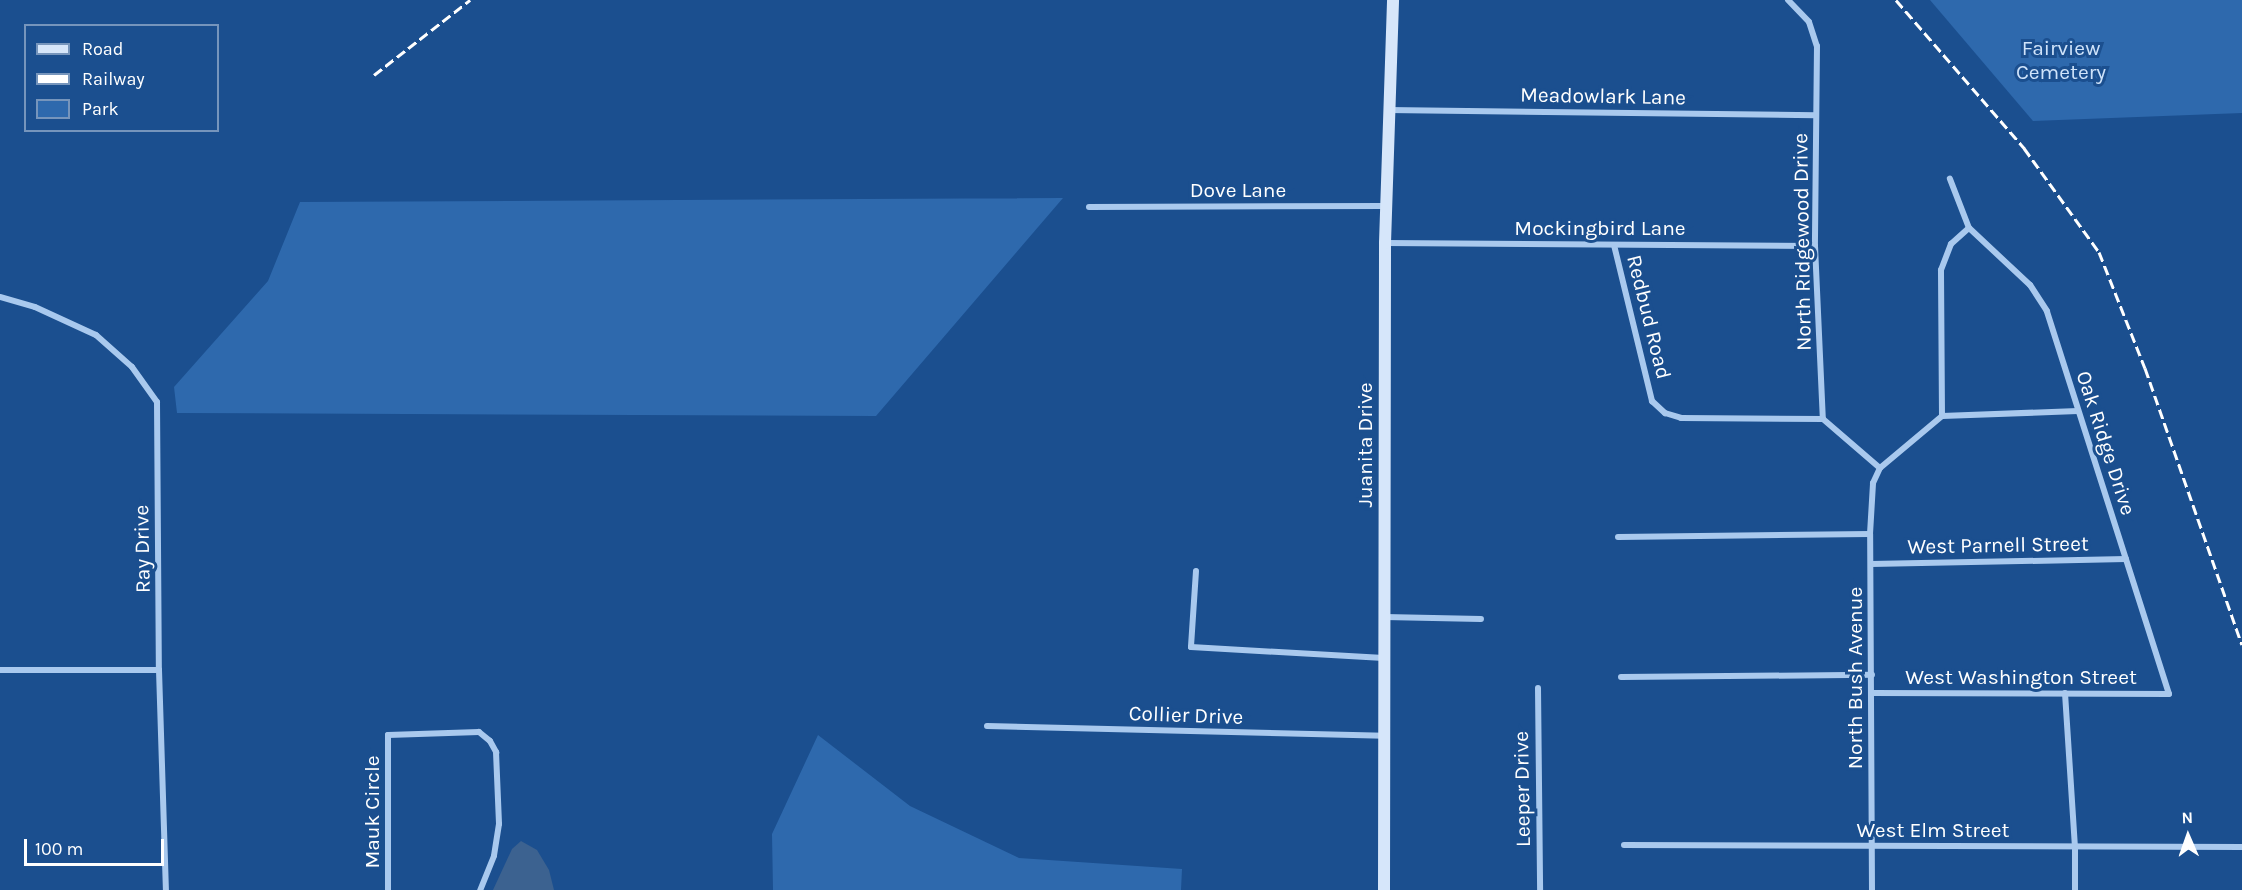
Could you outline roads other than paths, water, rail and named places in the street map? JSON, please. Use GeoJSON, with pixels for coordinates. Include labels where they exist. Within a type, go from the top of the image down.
{"type":"FeatureCollection","features":[{"type":"Feature","properties":{"kind":"street","name":"Juanita Drive"},"geometry":{"type":"LineString","coordinates":[[1384,890],[1385,243],[1393,0]]}},
{"type":"Feature","properties":{"kind":"street","name":"North Ridgewood Drive"},"geometry":{"type":"LineString","coordinates":[[1788,0],[1809,22],[1817,46],[1815,246],[1823,419]]}},
{"type":"Feature","properties":{"kind":"street","name":"Meadowlark Lane"},"geometry":{"type":"LineString","coordinates":[[1388,110],[1816,115]]}},
{"type":"Feature","properties":{"kind":"street","name":"Oak Ridge Drive"},"geometry":{"type":"LineString","coordinates":[[1950,179],[1970,228],[2030,285],[2047,310],[2169,694]]}},
{"type":"Feature","properties":{"kind":"street","name":"Dove Lane"},"geometry":{"type":"LineString","coordinates":[[1089,207],[1386,206]]}},
{"type":"Feature","properties":{"kind":"street"},"geometry":{"type":"LineString","coordinates":[[1942,416],[1941,270],[1951,244],[1970,228]]}},
{"type":"Feature","properties":{"kind":"street","name":"Mockingbird Lane"},"geometry":{"type":"LineString","coordinates":[[1385,243],[1815,246]]}},
{"type":"Feature","properties":{"kind":"street","name":"Redbud Road"},"geometry":{"type":"LineString","coordinates":[[1614,244],[1652,401],[1665,413],[1681,418],[1823,419]]}},
{"type":"Feature","properties":{"kind":"street","name":"Ray Drive"},"geometry":{"type":"LineString","coordinates":[[0,297],[35,307],[96,335],[132,367],[157,402],[159,670],[166,890]]}},
{"type":"Feature","properties":{"kind":"street"},"geometry":{"type":"LineString","coordinates":[[1823,419],[1880,468],[1942,416],[2078,411]]}},
{"type":"Feature","properties":{"kind":"street","name":"North Bush Avenue"},"geometry":{"type":"LineString","coordinates":[[1872,890],[1873,693],[1870,534],[1874,483],[1880,468]]}},
{"type":"Feature","properties":{"kind":"street"},"geometry":{"type":"LineString","coordinates":[[1618,537],[1870,534]]}},
{"type":"Feature","properties":{"kind":"street","name":"West Parnell Street"},"geometry":{"type":"LineString","coordinates":[[1871,564],[2126,559]]}},
{"type":"Feature","properties":{"kind":"street"},"geometry":{"type":"LineString","coordinates":[[1196,571],[1191,647],[1384,658]]}},
{"type":"Feature","properties":{"kind":"street"},"geometry":{"type":"LineString","coordinates":[[1385,617],[1481,619]]}},
{"type":"Feature","properties":{"kind":"street"},"geometry":{"type":"LineString","coordinates":[[0,670],[159,670]]}},
{"type":"Feature","properties":{"kind":"street"},"geometry":{"type":"LineString","coordinates":[[1621,677],[1872,675]]}},
{"type":"Feature","properties":{"kind":"street","name":"Leeper Drive"},"geometry":{"type":"LineString","coordinates":[[1538,688],[1540,890]]}},
{"type":"Feature","properties":{"kind":"street","name":"West Washington Street"},"geometry":{"type":"LineString","coordinates":[[1873,693],[2169,694]]}},
{"type":"Feature","properties":{"kind":"street"},"geometry":{"type":"LineString","coordinates":[[2064,693],[2075,846],[2075,890]]}},
{"type":"Feature","properties":{"kind":"street","name":"Collier Drive"},"geometry":{"type":"LineString","coordinates":[[987,726],[1384,736]]}},
{"type":"Feature","properties":{"kind":"street","name":"Mauk Circle"},"geometry":{"type":"LineString","coordinates":[[388,890],[388,735],[479,732],[490,741],[496,752],[499,825],[494,856],[480,890]]}},
{"type":"Feature","properties":{"kind":"street","name":"West Elm Street"},"geometry":{"type":"LineString","coordinates":[[1624,845],[2242,847]]}},
{"type":"Feature","properties":{"kind":"railway"},"geometry":{"type":"LineString","coordinates":[[374,75],[470,0]]}},
{"type":"Feature","properties":{"kind":"railway"},"geometry":{"type":"LineString","coordinates":[[1896,0],[2024,148],[2099,252],[2145,368],[2242,645]]}},
{"type":"Feature","properties":{"kind":"park label","name":"Fairview Cemetery"},"geometry":{"type":"Point","coordinates":[2061,60]}}]}
